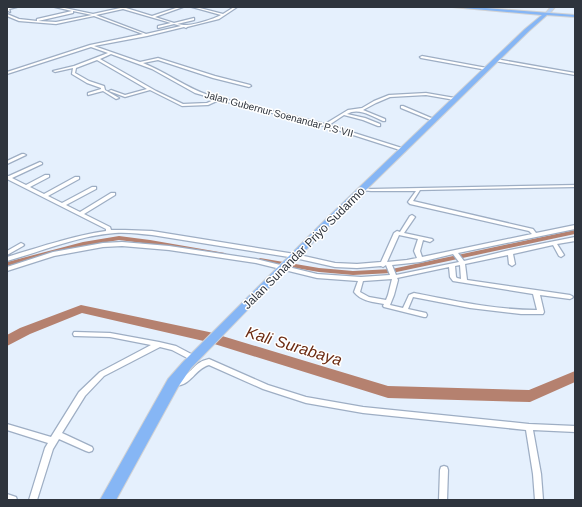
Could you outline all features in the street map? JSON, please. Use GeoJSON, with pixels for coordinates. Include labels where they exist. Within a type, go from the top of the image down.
{"type":"FeatureCollection","features":[{"type":"Feature","properties":{"kind":"highway"},"geometry":{"type":"LineString","coordinates":[[454,7],[507,11],[547,10],[561,15]]}},
{"type":"Feature","properties":{"kind":"highway"},"geometry":{"type":"LineString","coordinates":[[471,7],[516,10],[547,10],[575,15]]}},
{"type":"Feature","properties":{"kind":"highway","name":"Jalan Sunandar Priyo Sudarmo"},"geometry":{"type":"LineString","coordinates":[[108,500],[173,383],[194,357],[363,189],[547,10]]}},
{"type":"Feature","properties":{"kind":"highway"},"geometry":{"type":"LineString","coordinates":[[507,11],[528,15],[537,21],[548,16],[575,15]]}},
{"type":"Feature","properties":{"kind":"street"},"geometry":{"type":"LineString","coordinates":[[56,7],[94,15],[148,35]]}},
{"type":"Feature","properties":{"kind":"street"},"geometry":{"type":"LineString","coordinates":[[7,15],[17,19],[59,23],[129,7]]}},
{"type":"Feature","properties":{"kind":"street"},"geometry":{"type":"LineString","coordinates":[[151,17],[182,7]]}},
{"type":"Feature","properties":{"kind":"street"},"geometry":{"type":"LineString","coordinates":[[193,7],[224,15]]}},
{"type":"Feature","properties":{"kind":"street"},"geometry":{"type":"LineString","coordinates":[[7,73],[91,46],[186,27],[211,20],[224,15],[236,7]]}},
{"type":"Feature","properties":{"kind":"street"},"geometry":{"type":"LineString","coordinates":[[8,11],[16,8]]}},
{"type":"Feature","properties":{"kind":"street"},"geometry":{"type":"LineString","coordinates":[[122,8],[186,27]]}},
{"type":"Feature","properties":{"kind":"street"},"geometry":{"type":"LineString","coordinates":[[34,20],[76,11]]}},
{"type":"Feature","properties":{"kind":"street"},"geometry":{"type":"LineString","coordinates":[[44,22],[55,19]]}},
{"type":"Feature","properties":{"kind":"street"},"geometry":{"type":"LineString","coordinates":[[159,27],[193,19]]}},
{"type":"Feature","properties":{"kind":"street","name":"Jalan Gubernur Soenandar P.S VII"},"geometry":{"type":"LineString","coordinates":[[91,46],[141,63],[164,73],[196,92],[326,125],[403,150]]}},
{"type":"Feature","properties":{"kind":"street"},"geometry":{"type":"LineString","coordinates":[[55,71],[74,68],[112,53]]}},
{"type":"Feature","properties":{"kind":"street"},"geometry":{"type":"LineString","coordinates":[[422,57],[487,69]]}},
{"type":"Feature","properties":{"kind":"street"},"geometry":{"type":"LineString","coordinates":[[97,58],[151,89],[185,106],[208,104],[219,99]]}},
{"type":"Feature","properties":{"kind":"street"},"geometry":{"type":"LineString","coordinates":[[141,63],[158,59],[214,77],[249,86]]}},
{"type":"Feature","properties":{"kind":"street"},"geometry":{"type":"LineString","coordinates":[[496,60],[575,74]]}},
{"type":"Feature","properties":{"kind":"street"},"geometry":{"type":"LineString","coordinates":[[74,68],[73,73],[88,82],[124,96],[151,89]]}},
{"type":"Feature","properties":{"kind":"street"},"geometry":{"type":"LineString","coordinates":[[89,94],[103,88]]}},
{"type":"Feature","properties":{"kind":"street"},"geometry":{"type":"LineString","coordinates":[[103,88],[117,98]]}},
{"type":"Feature","properties":{"kind":"street"},"geometry":{"type":"LineString","coordinates":[[360,110],[380,99],[389,96],[426,94],[455,99]]}},
{"type":"Feature","properties":{"kind":"street"},"geometry":{"type":"LineString","coordinates":[[414,98],[426,94]]}},
{"type":"Feature","properties":{"kind":"street"},"geometry":{"type":"LineString","coordinates":[[389,96],[397,101]]}},
{"type":"Feature","properties":{"kind":"street"},"geometry":{"type":"LineString","coordinates":[[402,107],[434,120]]}},
{"type":"Feature","properties":{"kind":"street"},"geometry":{"type":"LineString","coordinates":[[326,125],[350,110],[360,110],[384,120]]}},
{"type":"Feature","properties":{"kind":"street"},"geometry":{"type":"LineString","coordinates":[[343,114],[379,126]]}},
{"type":"Feature","properties":{"kind":"street"},"geometry":{"type":"LineString","coordinates":[[7,162],[24,155]]}},
{"type":"Feature","properties":{"kind":"street"},"geometry":{"type":"LineString","coordinates":[[8,178],[40,163]]}},
{"type":"Feature","properties":{"kind":"street"},"geometry":{"type":"LineString","coordinates":[[26,187],[47,176]]}},
{"type":"Feature","properties":{"kind":"street"},"geometry":{"type":"LineString","coordinates":[[8,178],[108,228],[109,232]]}},
{"type":"Feature","properties":{"kind":"street"},"geometry":{"type":"LineString","coordinates":[[44,196],[77,178]]}},
{"type":"Feature","properties":{"kind":"street"},"geometry":{"type":"LineString","coordinates":[[363,189],[575,186]]}},
{"type":"Feature","properties":{"kind":"street"},"geometry":{"type":"LineString","coordinates":[[62,205],[94,188]]}},
{"type":"Feature","properties":{"kind":"street"},"geometry":{"type":"LineString","coordinates":[[419,189],[410,202],[531,230],[535,235]]}},
{"type":"Feature","properties":{"kind":"street"},"geometry":{"type":"LineString","coordinates":[[80,214],[113,194]]}},
{"type":"Feature","properties":{"kind":"street"},"geometry":{"type":"LineString","coordinates":[[401,234],[412,217]]}},
{"type":"Feature","properties":{"kind":"street"},"geometry":{"type":"LineString","coordinates":[[7,259],[79,238],[109,232],[129,231],[294,257],[335,265],[387,266],[535,235],[557,232],[575,227]]}},
{"type":"Feature","properties":{"kind":"street"},"geometry":{"type":"LineString","coordinates":[[557,232],[564,240]]}},
{"type":"Feature","properties":{"kind":"street"},"geometry":{"type":"LineString","coordinates":[[424,315],[388,307],[386,305],[391,295],[394,276],[387,266],[395,234],[430,240]]}},
{"type":"Feature","properties":{"kind":"street"},"geometry":{"type":"LineString","coordinates":[[170,247],[176,238]]}},
{"type":"Feature","properties":{"kind":"street"},"geometry":{"type":"LineString","coordinates":[[420,238],[417,251],[420,260]]}},
{"type":"Feature","properties":{"kind":"street"},"geometry":{"type":"LineString","coordinates":[[8,267],[53,254],[103,245],[122,244],[170,247],[256,261],[317,276],[361,279],[394,276],[564,240],[575,239]]}},
{"type":"Feature","properties":{"kind":"street"},"geometry":{"type":"LineString","coordinates":[[554,243],[561,255]]}},
{"type":"Feature","properties":{"kind":"street"},"geometry":{"type":"LineString","coordinates":[[7,253],[21,245]]}},
{"type":"Feature","properties":{"kind":"street"},"geometry":{"type":"LineString","coordinates":[[510,252],[512,264]]}},
{"type":"Feature","properties":{"kind":"street"},"geometry":{"type":"LineString","coordinates":[[454,253],[462,261],[464,281]]}},
{"type":"Feature","properties":{"kind":"street"},"geometry":{"type":"LineString","coordinates":[[452,264],[454,279],[570,297]]}},
{"type":"Feature","properties":{"kind":"street"},"geometry":{"type":"LineString","coordinates":[[361,279],[357,292],[358,294],[366,298],[387,302]]}},
{"type":"Feature","properties":{"kind":"street"},"geometry":{"type":"LineString","coordinates":[[405,310],[411,296],[414,295],[470,306],[540,312],[536,292]]}},
{"type":"Feature","properties":{"kind":"street"},"geometry":{"type":"LineString","coordinates":[[76,334],[110,335],[159,344],[174,348],[194,357]]}},
{"type":"Feature","properties":{"kind":"street"},"geometry":{"type":"LineString","coordinates":[[33,500],[45,458],[55,437],[82,394],[93,382],[112,368],[159,344]]}},
{"type":"Feature","properties":{"kind":"street"},"geometry":{"type":"LineString","coordinates":[[173,383],[184,382],[202,364],[209,362],[266,387],[306,400],[363,410],[529,427],[575,429]]}},
{"type":"Feature","properties":{"kind":"street"},"geometry":{"type":"LineString","coordinates":[[7,427],[55,437],[89,449]]}},
{"type":"Feature","properties":{"kind":"street"},"geometry":{"type":"LineString","coordinates":[[529,427],[537,474],[538,500]]}},
{"type":"Feature","properties":{"kind":"street"},"geometry":{"type":"LineString","coordinates":[[443,500],[444,470]]}},
{"type":"Feature","properties":{"kind":"street"},"geometry":{"type":"LineString","coordinates":[[7,498],[13,500]]}},
{"type":"Feature","properties":{"kind":"waterway"},"geometry":{"type":"LineString","coordinates":[[260,260],[319,270],[353,273],[392,271],[575,232]]}},
{"type":"Feature","properties":{"kind":"waterway"},"geometry":{"type":"LineString","coordinates":[[7,264],[83,244],[119,238],[225,255]]}},
{"type":"Feature","properties":{"kind":"waterway","name":"Kali Surabaya"},"geometry":{"type":"LineString","coordinates":[[7,341],[25,331],[81,309],[209,337],[388,392],[530,396],[575,376]]}}]}
